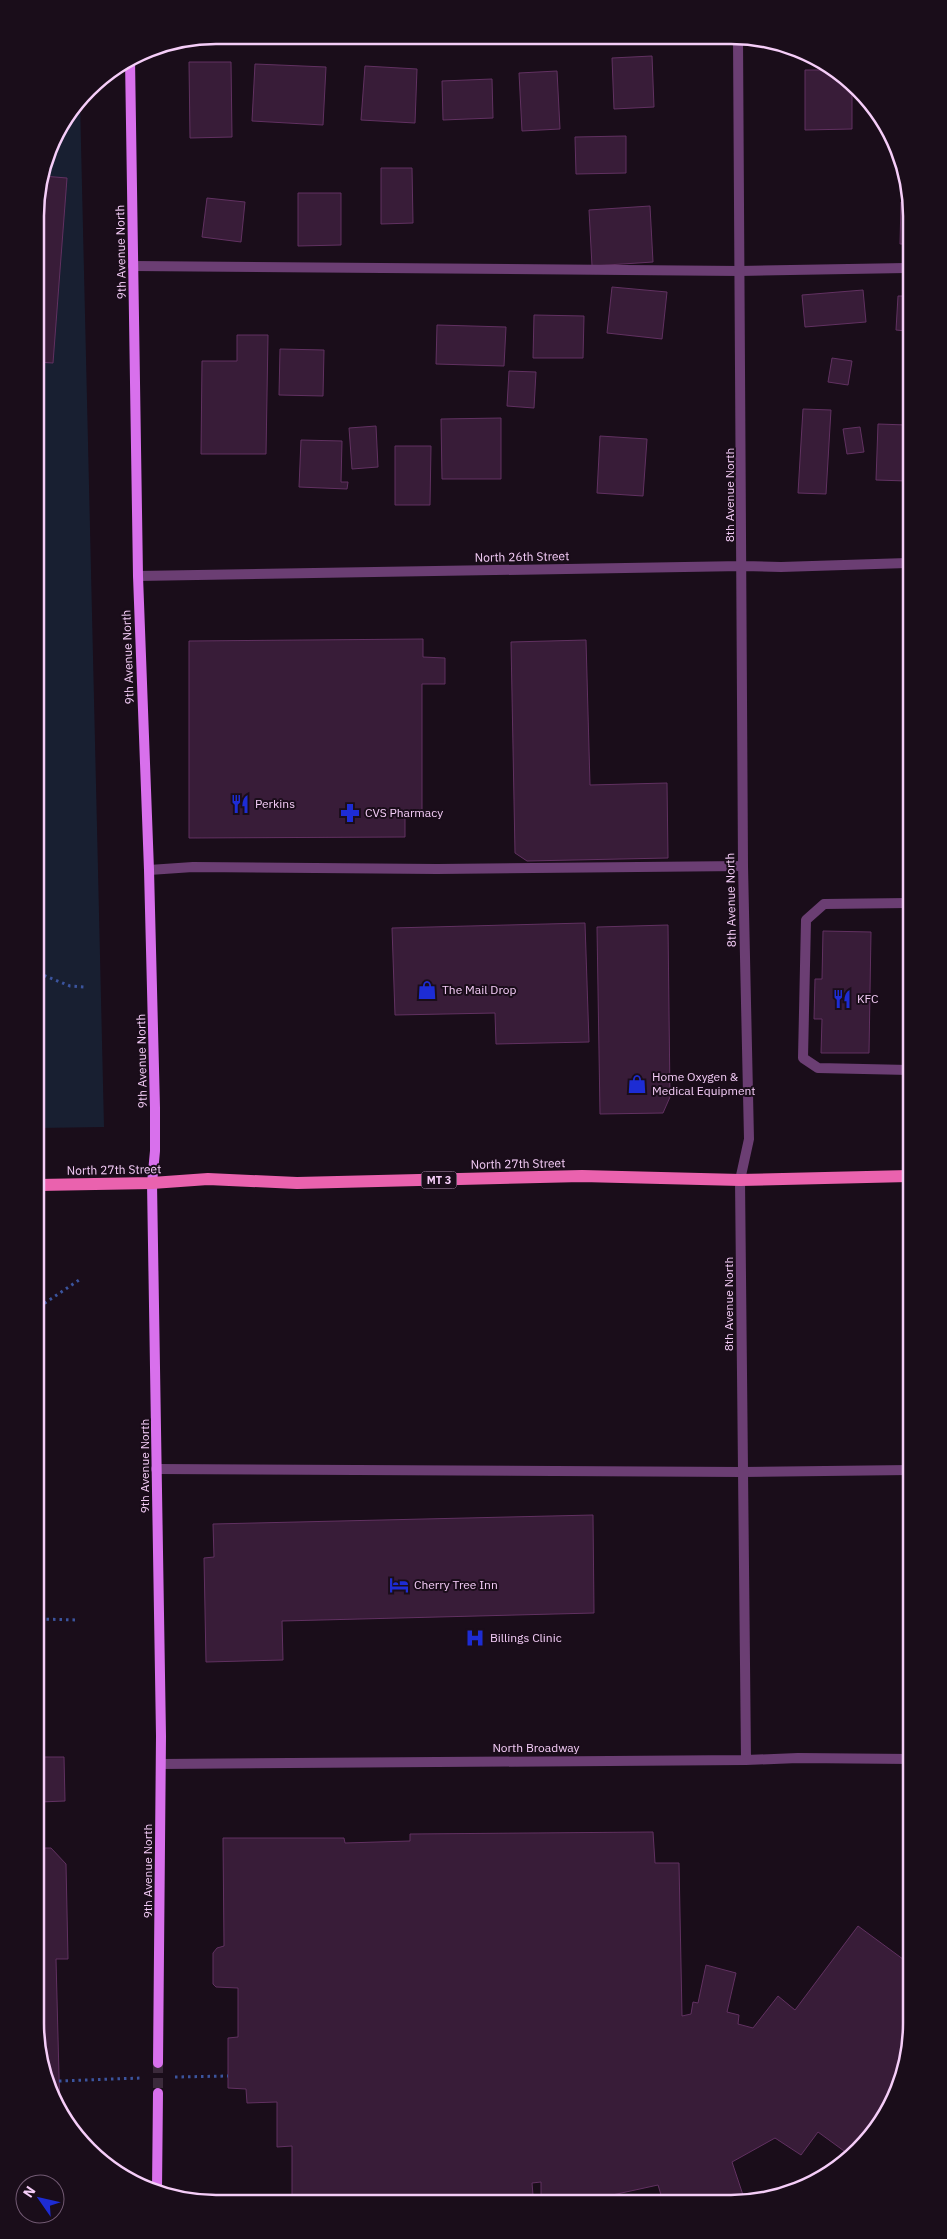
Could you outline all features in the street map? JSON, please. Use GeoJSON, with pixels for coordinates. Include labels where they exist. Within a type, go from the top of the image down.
{"type":"FeatureCollection","features":[{"type":"Feature","properties":{"kind":"main road","name":"North 27th Street"},"geometry":{"type":"LineString","coordinates":[[44,1185],[152,1183],[208,1179],[296,1183],[582,1176],[740,1180],[903,1176]]}},
{"type":"Feature","properties":{"kind":"street","name":"8th Avenue North"},"geometry":{"type":"LineString","coordinates":[[738,44],[743,566],[743,866],[749,1139],[740,1180],[746,1760]]}},
{"type":"Feature","properties":{"kind":"street","name":"9th Avenue North"},"geometry":{"type":"LineString","coordinates":[[130,67],[138,576],[150,870],[156,1151],[152,1183],[158,1408],[156,1469],[161,1764],[158,2063]]}},
{"type":"Feature","properties":{"kind":"street"},"geometry":{"type":"LineString","coordinates":[[133,266],[740,271],[903,268]]}},
{"type":"Feature","properties":{"kind":"street","name":"North 26th Street"},"geometry":{"type":"LineString","coordinates":[[138,576],[743,566],[782,567],[903,563]]}},
{"type":"Feature","properties":{"kind":"street"},"geometry":{"type":"LineString","coordinates":[[150,870],[193,867],[437,869],[743,866]]}},
{"type":"Feature","properties":{"kind":"street"},"geometry":{"type":"LineString","coordinates":[[903,903],[824,904],[806,920],[803,1058],[818,1068],[903,1070]]}},
{"type":"Feature","properties":{"kind":"street"},"geometry":{"type":"LineString","coordinates":[[156,1469],[742,1472],[903,1470]]}},
{"type":"Feature","properties":{"kind":"street","name":"North Broadway"},"geometry":{"type":"LineString","coordinates":[[161,1764],[746,1760],[798,1758],[903,1759]]}},
{"type":"Feature","properties":{"kind":"street"},"geometry":{"type":"LineString","coordinates":[[157,2185],[158,2093]]}},
{"type":"Feature","properties":{"kind":"path"},"geometry":{"type":"LineString","coordinates":[[44,976],[70,986],[84,987]]}},
{"type":"Feature","properties":{"kind":"path"},"geometry":{"type":"LineString","coordinates":[[44,1305],[82,1278]]}},
{"type":"Feature","properties":{"kind":"path"},"geometry":{"type":"LineString","coordinates":[[44,1619],[79,1620]]}},
{"type":"Feature","properties":{"kind":"shaded area"},"geometry":{"type":"Polygon","coordinates":[[[80,110],[104,1127],[44,1128],[44,204],[50,171],[57,150],[61,140],[80,110]]]}},
{"type":"Feature","properties":{"kind":"building"},"geometry":{"type":"Polygon","coordinates":[[[652,56],[654,107],[614,109],[612,58],[652,56]]]}},
{"type":"Feature","properties":{"kind":"building"},"geometry":{"type":"Polygon","coordinates":[[[189,62],[231,62],[232,137],[190,138],[189,62]]]}},
{"type":"Feature","properties":{"kind":"building"},"geometry":{"type":"Polygon","coordinates":[[[255,64],[326,67],[323,125],[252,121],[255,64]]]}},
{"type":"Feature","properties":{"kind":"building"},"geometry":{"type":"Polygon","coordinates":[[[365,66],[417,69],[415,123],[361,120],[365,66]]]}},
{"type":"Feature","properties":{"kind":"building"},"geometry":{"type":"Polygon","coordinates":[[[805,70],[822,70],[836,79],[852,93],[852,129],[805,130],[805,70]]]}},
{"type":"Feature","properties":{"kind":"building"},"geometry":{"type":"Polygon","coordinates":[[[557,71],[560,129],[522,131],[519,73],[557,71]]]}},
{"type":"Feature","properties":{"kind":"building"},"geometry":{"type":"Polygon","coordinates":[[[492,79],[493,118],[443,120],[442,81],[492,79]]]}},
{"type":"Feature","properties":{"kind":"building"},"geometry":{"type":"Polygon","coordinates":[[[626,136],[626,173],[576,174],[575,137],[626,136]]]}},
{"type":"Feature","properties":{"kind":"building"},"geometry":{"type":"Polygon","coordinates":[[[381,168],[412,168],[413,223],[381,224],[381,168]]]}},
{"type":"Feature","properties":{"kind":"building"},"geometry":{"type":"Polygon","coordinates":[[[49,176],[67,178],[53,363],[44,362],[44,204],[49,176]]]}},
{"type":"Feature","properties":{"kind":"building"},"geometry":{"type":"Polygon","coordinates":[[[298,193],[341,193],[341,245],[298,246],[298,193]]]}},
{"type":"Feature","properties":{"kind":"building"},"geometry":{"type":"Polygon","coordinates":[[[207,198],[245,202],[241,242],[202,237],[207,198]]]}},
{"type":"Feature","properties":{"kind":"building"},"geometry":{"type":"Polygon","coordinates":[[[901,202],[902,202],[903,244],[900,244],[901,202]]]}},
{"type":"Feature","properties":{"kind":"building"},"geometry":{"type":"Polygon","coordinates":[[[650,206],[653,262],[592,266],[589,210],[650,206]]]}},
{"type":"Feature","properties":{"kind":"building"},"geometry":{"type":"Polygon","coordinates":[[[612,287],[667,292],[662,339],[607,333],[612,287]]]}},
{"type":"Feature","properties":{"kind":"building"},"geometry":{"type":"Polygon","coordinates":[[[863,290],[866,322],[805,327],[802,295],[863,290]]]}},
{"type":"Feature","properties":{"kind":"building"},"geometry":{"type":"Polygon","coordinates":[[[898,296],[903,296],[903,331],[896,330],[898,296]]]}},
{"type":"Feature","properties":{"kind":"building"},"geometry":{"type":"Polygon","coordinates":[[[534,315],[584,316],[583,358],[533,358],[534,315]]]}},
{"type":"Feature","properties":{"kind":"building"},"geometry":{"type":"Polygon","coordinates":[[[437,325],[506,327],[504,366],[436,364],[437,325]]]}},
{"type":"Feature","properties":{"kind":"building"},"geometry":{"type":"Polygon","coordinates":[[[237,335],[268,335],[266,454],[201,454],[202,361],[237,361],[237,335]]]}},
{"type":"Feature","properties":{"kind":"building"},"geometry":{"type":"Polygon","coordinates":[[[280,349],[324,350],[323,396],[279,395],[280,349]]]}},
{"type":"Feature","properties":{"kind":"building"},"geometry":{"type":"Polygon","coordinates":[[[832,358],[852,361],[848,385],[828,382],[832,358]]]}},
{"type":"Feature","properties":{"kind":"building"},"geometry":{"type":"Polygon","coordinates":[[[509,371],[536,372],[534,408],[507,406],[509,371]]]}},
{"type":"Feature","properties":{"kind":"building"},"geometry":{"type":"Polygon","coordinates":[[[803,409],[831,410],[826,494],[798,493],[803,409]]]}},
{"type":"Feature","properties":{"kind":"building"},"geometry":{"type":"Polygon","coordinates":[[[501,418],[501,479],[442,479],[441,419],[501,418]]]}},
{"type":"Feature","properties":{"kind":"building"},"geometry":{"type":"Polygon","coordinates":[[[878,424],[903,425],[903,481],[876,480],[878,424]]]}},
{"type":"Feature","properties":{"kind":"building"},"geometry":{"type":"Polygon","coordinates":[[[376,426],[378,467],[352,469],[349,428],[376,426]]]}},
{"type":"Feature","properties":{"kind":"building"},"geometry":{"type":"Polygon","coordinates":[[[860,427],[864,452],[847,454],[843,429],[860,427]]]}},
{"type":"Feature","properties":{"kind":"building"},"geometry":{"type":"Polygon","coordinates":[[[600,436],[647,439],[643,496],[597,493],[600,436]]]}},
{"type":"Feature","properties":{"kind":"building"},"geometry":{"type":"Polygon","coordinates":[[[301,440],[342,441],[341,482],[348,482],[347,489],[299,487],[301,440]]]}},
{"type":"Feature","properties":{"kind":"building"},"geometry":{"type":"Polygon","coordinates":[[[395,446],[431,446],[430,505],[395,505],[395,446]]]}},
{"type":"Feature","properties":{"kind":"building"},"geometry":{"type":"Polygon","coordinates":[[[423,639],[423,657],[445,658],[445,684],[422,684],[422,814],[405,815],[405,837],[189,838],[189,641],[423,639]]]}},
{"type":"Feature","properties":{"kind":"building"},"geometry":{"type":"Polygon","coordinates":[[[586,640],[590,785],[667,783],[668,858],[527,861],[515,853],[511,642],[586,640]]]}},
{"type":"Feature","properties":{"kind":"building"},"geometry":{"type":"Polygon","coordinates":[[[585,923],[589,1042],[496,1044],[495,1013],[395,1015],[392,928],[585,923]]]}},
{"type":"Feature","properties":{"kind":"building"},"geometry":{"type":"Polygon","coordinates":[[[668,925],[670,1097],[663,1113],[600,1114],[597,927],[668,925]]]}},
{"type":"Feature","properties":{"kind":"building","name":"KFC"},"geometry":{"type":"Polygon","coordinates":[[[823,931],[871,932],[869,1053],[821,1053],[822,1019],[814,1019],[815,979],[822,979],[823,931]]]}},
{"type":"Feature","properties":{"kind":"building","name":"Cherry Tree Inn"},"geometry":{"type":"Polygon","coordinates":[[[593,1515],[594,1613],[282,1621],[283,1660],[206,1662],[204,1558],[214,1557],[213,1524],[593,1515]]]}},
{"type":"Feature","properties":{"kind":"building"},"geometry":{"type":"Polygon","coordinates":[[[44,1757],[64,1757],[65,1801],[44,1802],[44,1757]]]}},
{"type":"Feature","properties":{"kind":"building"},"geometry":{"type":"Polygon","coordinates":[[[653,1832],[655,1863],[679,1863],[682,2016],[691,2014],[693,2002],[698,2003],[706,1965],[736,1973],[727,2012],[739,2015],[738,2024],[753,2028],[778,1996],[795,2010],[858,1926],[903,1959],[903,2035],[900,2057],[894,2079],[880,2109],[861,2137],[846,2152],[818,2132],[801,2155],[775,2138],[732,2162],[743,2194],[661,2195],[658,2185],[612,2195],[541,2195],[541,2182],[532,2183],[533,2195],[292,2195],[292,2146],[277,2147],[277,2102],[247,2103],[246,2089],[228,2088],[228,2038],[238,2037],[238,1988],[216,1987],[213,1984],[213,1953],[217,1948],[224,1946],[223,1838],[344,1838],[345,1843],[410,1841],[410,1834],[653,1832]]]}},
{"type":"Feature","properties":{"kind":"building"},"geometry":{"type":"Polygon","coordinates":[[[44,1848],[51,1848],[66,1864],[68,1959],[56,1959],[59,2094],[50,2068],[45,2046],[44,1848]]]}},
{"type":"Feature","properties":{"kind":"tunnel"},"geometry":{"type":"LineString","coordinates":[[158,2063],[158,2093]]}},
{"type":"Feature","properties":{"kind":"place","name":"Perkins"},"geometry":{"type":"Point","coordinates":[240,804]}},
{"type":"Feature","properties":{"kind":"place","name":"CVS Pharmacy"},"geometry":{"type":"Point","coordinates":[350,813]}},
{"type":"Feature","properties":{"kind":"place","name":"The Mail Drop"},"geometry":{"type":"Point","coordinates":[427,990]}},
{"type":"Feature","properties":{"kind":"place","name":"KFC"},"geometry":{"type":"Point","coordinates":[842,999]}},
{"type":"Feature","properties":{"kind":"place","name":"Home Oxygen & Medical Equipment"},"geometry":{"type":"Point","coordinates":[637,1084]}},
{"type":"Feature","properties":{"kind":"place","name":"Cherry Tree Inn"},"geometry":{"type":"Point","coordinates":[399,1585]}},
{"type":"Feature","properties":{"kind":"place","name":"Billings Clinic"},"geometry":{"type":"Point","coordinates":[475,1638]}}]}
